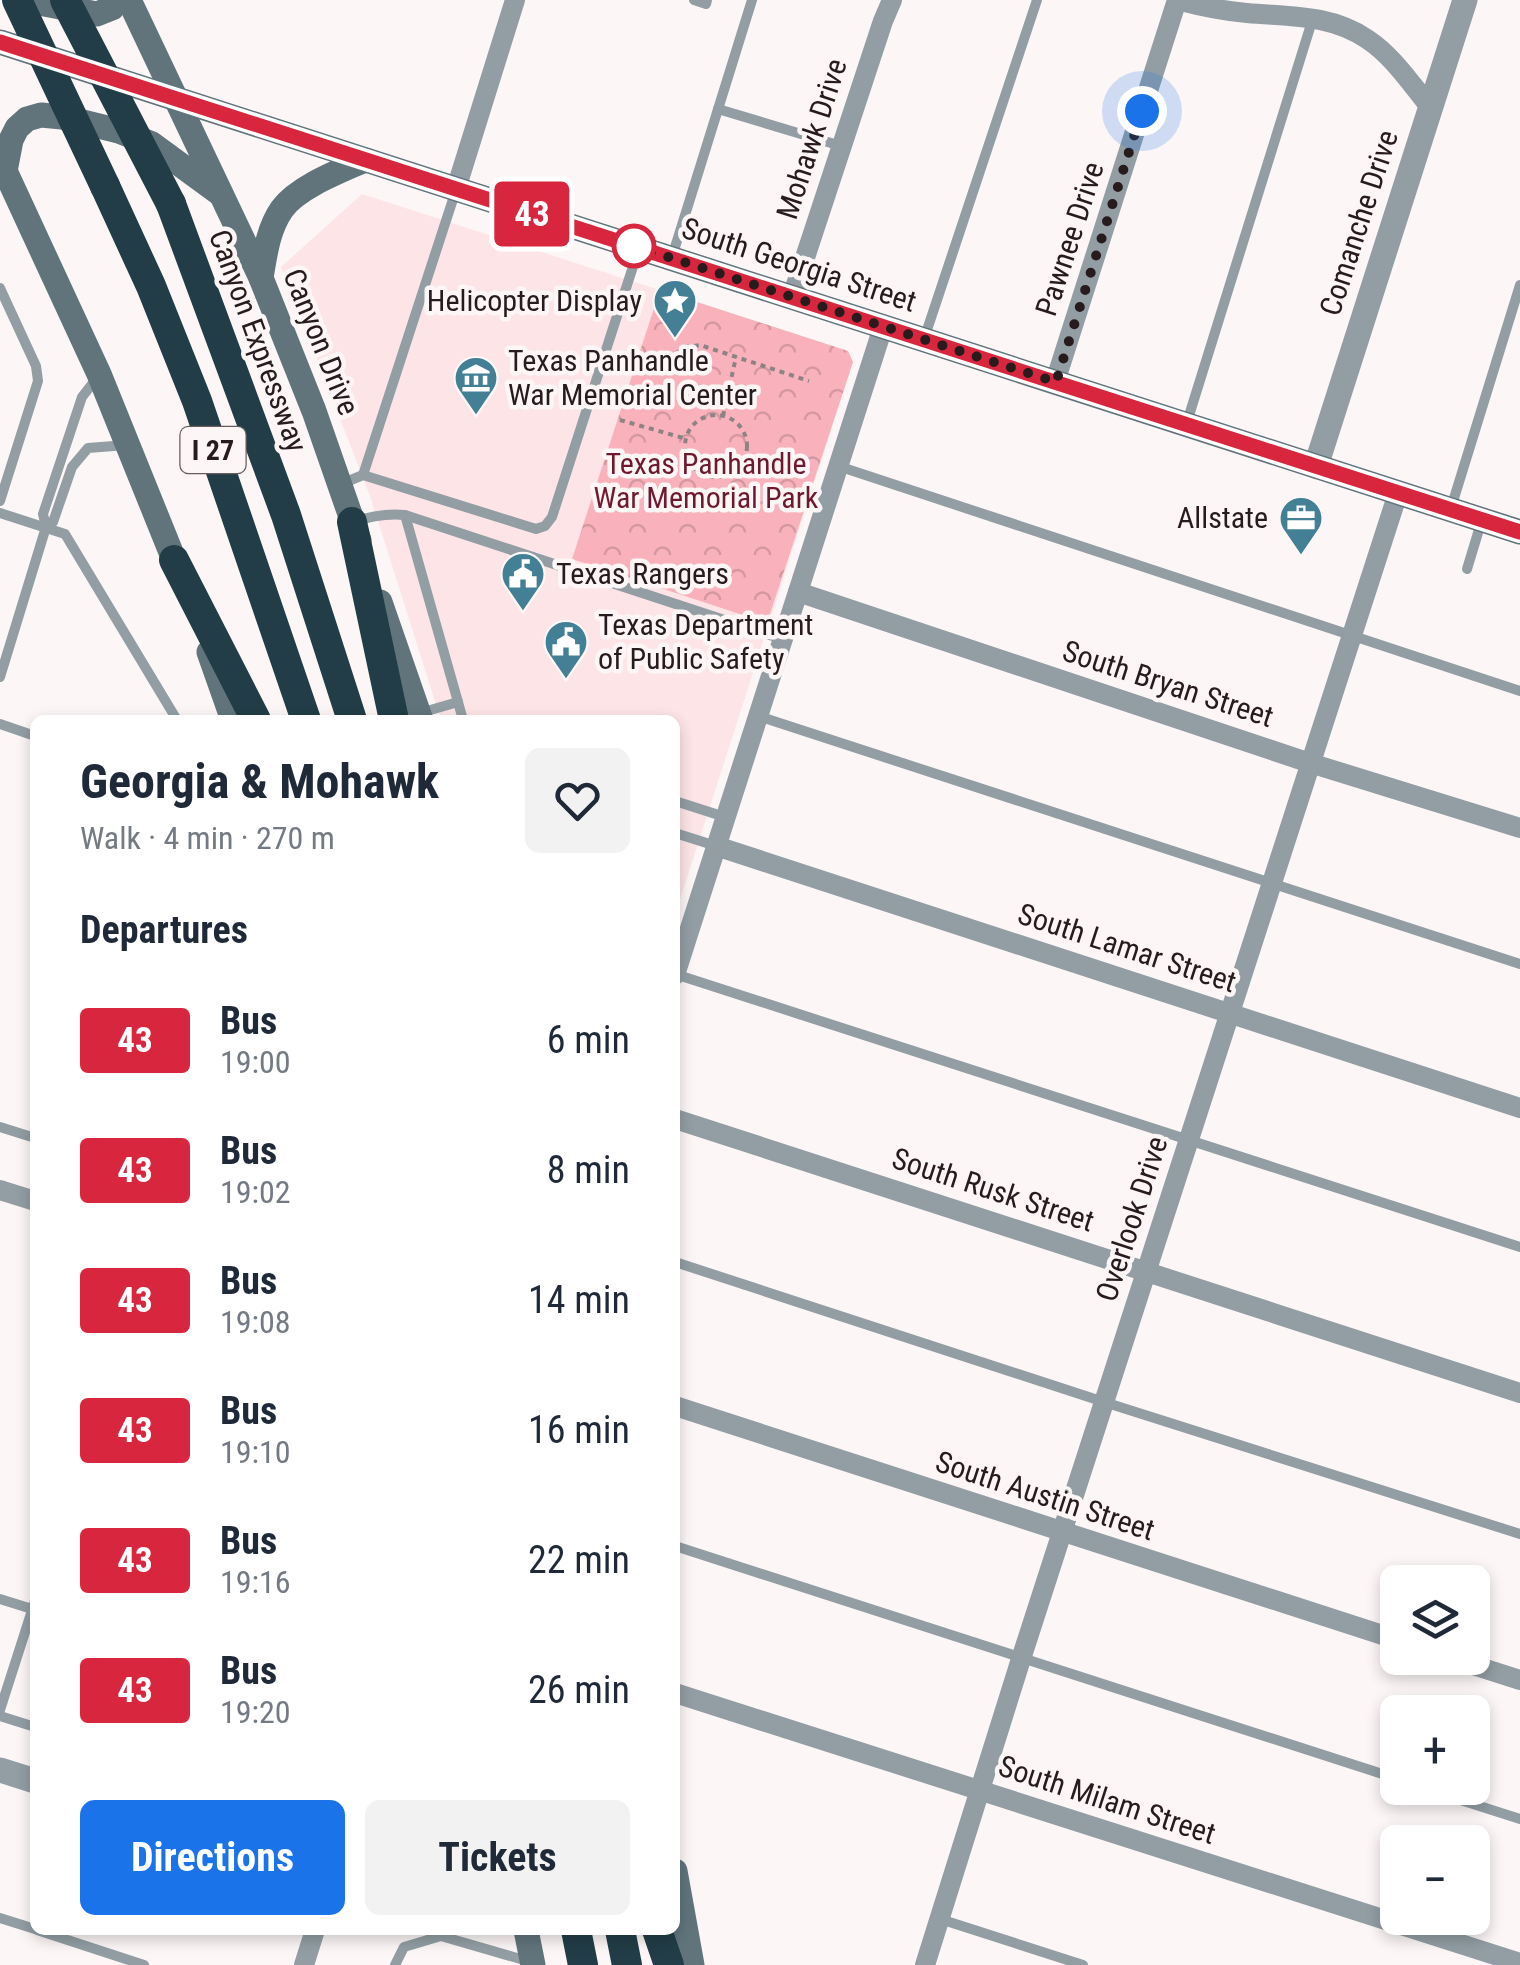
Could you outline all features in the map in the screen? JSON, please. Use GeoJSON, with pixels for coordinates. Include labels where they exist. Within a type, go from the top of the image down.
{"type":"FeatureCollection","features":[{"type":"Feature","properties":{"kind":"highway","name":"I 27"},"geometry":{"type":"LineString","coordinates":[[20,0],[151,286],[197,401],[304,715]]}},
{"type":"Feature","properties":{"kind":"highway","name":"Canyon Expressway"},"geometry":{"type":"LineString","coordinates":[[65,0],[171,204],[286,515],[350,715]]}},
{"type":"Feature","properties":{"kind":"highway"},"geometry":{"type":"LineString","coordinates":[[352,522],[410,715]]}},
{"type":"Feature","properties":{"kind":"highway"},"geometry":{"type":"LineString","coordinates":[[174,560],[253,715]]}},
{"type":"Feature","properties":{"kind":"highway"},"geometry":{"type":"LineString","coordinates":[[577,1935],[583,1965]]}},
{"type":"Feature","properties":{"kind":"highway"},"geometry":{"type":"LineString","coordinates":[[621,1935],[626,1965]]}},
{"type":"Feature","properties":{"kind":"highway"},"geometry":{"type":"LineString","coordinates":[[659,1935],[670,1965]]}},
{"type":"Feature","properties":{"kind":"main road"},"geometry":{"type":"LineString","coordinates":[[20,0],[96,14],[112,8],[116,0]]}},
{"type":"Feature","properties":{"kind":"main road","name":"Canyon Drive"},"geometry":{"type":"LineString","coordinates":[[130,0],[224,196],[352,480],[352,522]]}},
{"type":"Feature","properties":{"kind":"main road","name":"South Georgia Street"},"geometry":{"type":"LineString","coordinates":[[0,42],[1520,532]]}},
{"type":"Feature","properties":{"kind":"main road"},"geometry":{"type":"LineString","coordinates":[[224,196],[152,144],[120,131],[62,117],[41,115],[26,119],[17,128],[2,165],[100,374],[230,715]]}},
{"type":"Feature","properties":{"kind":"main road"},"geometry":{"type":"LineString","coordinates":[[261,278],[267,241],[282,209],[320,181],[365,160]]}},
{"type":"Feature","properties":{"kind":"main road"},"geometry":{"type":"LineString","coordinates":[[680,1898],[692,1965]]}},
{"type":"Feature","properties":{"kind":"main road"},"geometry":{"type":"LineString","coordinates":[[527,1935],[532,1964]]}},
{"type":"Feature","properties":{"kind":"street"},"geometry":{"type":"LineString","coordinates":[[456,189],[514,0]]}},
{"type":"Feature","properties":{"kind":"street","name":"Mohawk Drive"},"geometry":{"type":"LineString","coordinates":[[792,298],[882,20],[892,0]]}},
{"type":"Feature","properties":{"kind":"street"},"geometry":{"type":"LineString","coordinates":[[1178,0],[1243,13],[1313,17],[1343,25],[1370,40],[1431,108]]}},
{"type":"Feature","properties":{"kind":"street","name":"Pawnee Drive"},"geometry":{"type":"LineString","coordinates":[[1056,382],[1178,0]]}},
{"type":"Feature","properties":{"kind":"street","name":"Comanche Drive"},"geometry":{"type":"LineString","coordinates":[[1316,466],[1466,0]]}},
{"type":"Feature","properties":{"kind":"street"},"geometry":{"type":"LineString","coordinates":[[683,922],[716,846],[884,327]]}},
{"type":"Feature","properties":{"kind":"street","name":"Overlook Drive"},"geometry":{"type":"LineString","coordinates":[[925,1965],[1398,492]]}},
{"type":"Feature","properties":{"kind":"street","name":"South Bryan Street"},"geometry":{"type":"LineString","coordinates":[[798,592],[1310,763],[1520,828]]}},
{"type":"Feature","properties":{"kind":"street","name":"South Lamar Street"},"geometry":{"type":"LineString","coordinates":[[716,846],[1520,1108]]}},
{"type":"Feature","properties":{"kind":"street","name":"South Rusk Street"},"geometry":{"type":"LineString","coordinates":[[680,1121],[1520,1393]]}},
{"type":"Feature","properties":{"kind":"street"},"geometry":{"type":"LineString","coordinates":[[0,1190],[30,1199]]}},
{"type":"Feature","properties":{"kind":"street","name":"South Austin Street"},"geometry":{"type":"LineString","coordinates":[[680,1408],[1380,1634]]}},
{"type":"Feature","properties":{"kind":"street"},"geometry":{"type":"LineString","coordinates":[[1490,1670],[1520,1680]]}},
{"type":"Feature","properties":{"kind":"street","name":"South Milam Street"},"geometry":{"type":"LineString","coordinates":[[680,1695],[1518,1961]]}},
{"type":"Feature","properties":{"kind":"street"},"geometry":{"type":"LineString","coordinates":[[0,1770],[30,1779]]}},
{"type":"Feature","properties":{"kind":"street"},"geometry":{"type":"LineString","coordinates":[[304,1965],[313,1935]]}},
{"type":"Feature","properties":{"kind":"lane"},"geometry":{"type":"LineString","coordinates":[[694,0],[706,4],[707,0]]}},
{"type":"Feature","properties":{"kind":"lane"},"geometry":{"type":"LineString","coordinates":[[671,258],[752,0]]}},
{"type":"Feature","properties":{"kind":"lane"},"geometry":{"type":"LineString","coordinates":[[924,340],[1037,0]]}},
{"type":"Feature","properties":{"kind":"lane"},"geometry":{"type":"LineString","coordinates":[[1186,424],[1313,17]]}},
{"type":"Feature","properties":{"kind":"lane"},"geometry":{"type":"LineString","coordinates":[[718,109],[842,146]]}},
{"type":"Feature","properties":{"kind":"lane"},"geometry":{"type":"LineString","coordinates":[[456,189],[352,480],[536,529],[545,526],[552,518],[639,248]]}},
{"type":"Feature","properties":{"kind":"lane"},"geometry":{"type":"LineString","coordinates":[[1450,510],[1520,285]]}},
{"type":"Feature","properties":{"kind":"lane"},"geometry":{"type":"LineString","coordinates":[[0,288],[36,366],[38,380],[0,501]]}},
{"type":"Feature","properties":{"kind":"lane"},"geometry":{"type":"LineString","coordinates":[[0,677],[46,527],[43,514],[82,397],[100,374]]}},
{"type":"Feature","properties":{"kind":"lane"},"geometry":{"type":"LineString","coordinates":[[46,527],[53,522],[72,467],[88,448],[128,445]]}},
{"type":"Feature","properties":{"kind":"lane"},"geometry":{"type":"LineString","coordinates":[[838,466],[1520,691]]}},
{"type":"Feature","properties":{"kind":"lane"},"geometry":{"type":"LineString","coordinates":[[352,522],[392,513],[405,515],[782,638]]}},
{"type":"Feature","properties":{"kind":"lane"},"geometry":{"type":"LineString","coordinates":[[0,514],[65,534],[174,715]]}},
{"type":"Feature","properties":{"kind":"lane"},"geometry":{"type":"LineString","coordinates":[[405,515],[462,715]]}},
{"type":"Feature","properties":{"kind":"lane"},"geometry":{"type":"LineString","coordinates":[[1467,570],[1482,520]]}},
{"type":"Feature","properties":{"kind":"lane"},"geometry":{"type":"LineString","coordinates":[[420,715],[458,702]]}},
{"type":"Feature","properties":{"kind":"lane"},"geometry":{"type":"LineString","coordinates":[[757,716],[1520,964]]}},
{"type":"Feature","properties":{"kind":"lane"},"geometry":{"type":"LineString","coordinates":[[0,724],[30,734]]}},
{"type":"Feature","properties":{"kind":"lane"},"geometry":{"type":"LineString","coordinates":[[680,802],[725,817]]}},
{"type":"Feature","properties":{"kind":"lane"},"geometry":{"type":"LineString","coordinates":[[680,835],[716,846]]}},
{"type":"Feature","properties":{"kind":"lane"},"geometry":{"type":"LineString","coordinates":[[680,977],[1520,1247]]}},
{"type":"Feature","properties":{"kind":"lane"},"geometry":{"type":"LineString","coordinates":[[0,1127],[30,1136]]}},
{"type":"Feature","properties":{"kind":"lane"},"geometry":{"type":"LineString","coordinates":[[680,1264],[1520,1534]]}},
{"type":"Feature","properties":{"kind":"lane"},"geometry":{"type":"LineString","coordinates":[[680,1548],[1380,1773]]}},
{"type":"Feature","properties":{"kind":"lane"},"geometry":{"type":"LineString","coordinates":[[0,1599],[30,1604]]}},
{"type":"Feature","properties":{"kind":"lane"},"geometry":{"type":"LineString","coordinates":[[30,1618],[0,1713],[30,1725]]}},
{"type":"Feature","properties":{"kind":"lane"},"geometry":{"type":"LineString","coordinates":[[1478,1805],[1520,1818]]}},
{"type":"Feature","properties":{"kind":"lane"},"geometry":{"type":"LineString","coordinates":[[0,1918],[30,1928]]}},
{"type":"Feature","properties":{"kind":"lane"},"geometry":{"type":"LineString","coordinates":[[939,1919],[1083,1965]]}},
{"type":"Feature","properties":{"kind":"lane"},"geometry":{"type":"LineString","coordinates":[[51,1935],[144,1965]]}},
{"type":"Feature","properties":{"kind":"lane"},"geometry":{"type":"LineString","coordinates":[[395,1965],[404,1947],[441,1936],[532,1964]]}},
{"type":"Feature","properties":{"kind":"path"},"geometry":{"type":"LineString","coordinates":[[640,358],[656,364],[686,347],[700,345],[809,381]]}},
{"type":"Feature","properties":{"kind":"path"},"geometry":{"type":"LineString","coordinates":[[723,416],[736,357]]}},
{"type":"Feature","properties":{"kind":"path"},"geometry":{"type":"LineString","coordinates":[[723,416],[740,426],[747,445],[746,456],[734,472],[715,477],[696,470],[686,453],[687,438],[703,419],[723,416]]}},
{"type":"Feature","properties":{"kind":"path"},"geometry":{"type":"LineString","coordinates":[[620,420],[687,438]]}},
{"type":"Feature","properties":{"kind":"shaded area"},"geometry":{"type":"Polygon","coordinates":[[[362,194],[848,351],[853,362],[680,899],[680,715],[439,715],[370,496],[281,267],[362,194]]]}},
{"type":"Feature","properties":{"kind":"green space","name":"Texas Panhandle War Memorial Park"},"geometry":{"type":"Polygon","coordinates":[[[660,290],[848,351],[853,362],[767,623],[572,559],[660,290]]]}},
{"type":"Feature","properties":{"kind":"bus line","name":"43"},"geometry":{"type":"LineString","coordinates":[[0,42],[1520,532]]}},
{"type":"Feature","properties":{"kind":"place","name":"Helicopter Display"},"geometry":{"type":"Point","coordinates":[675,339]}},
{"type":"Feature","properties":{"kind":"place","name":"Texas Panhandle War Memorial Center"},"geometry":{"type":"Point","coordinates":[476,416]}},
{"type":"Feature","properties":{"kind":"place","name":"Allstate"},"geometry":{"type":"Point","coordinates":[1301,556]}},
{"type":"Feature","properties":{"kind":"place","name":"Texas Rangers"},"geometry":{"type":"Point","coordinates":[523,612]}},
{"type":"Feature","properties":{"kind":"place","name":"Texas Department of Public Safety"},"geometry":{"type":"Point","coordinates":[566,680]}},
{"type":"Feature","properties":{"kind":"route"},"geometry":{"type":"LineString","coordinates":[[634,246],[1056,382],[1142,111]]}}]}
